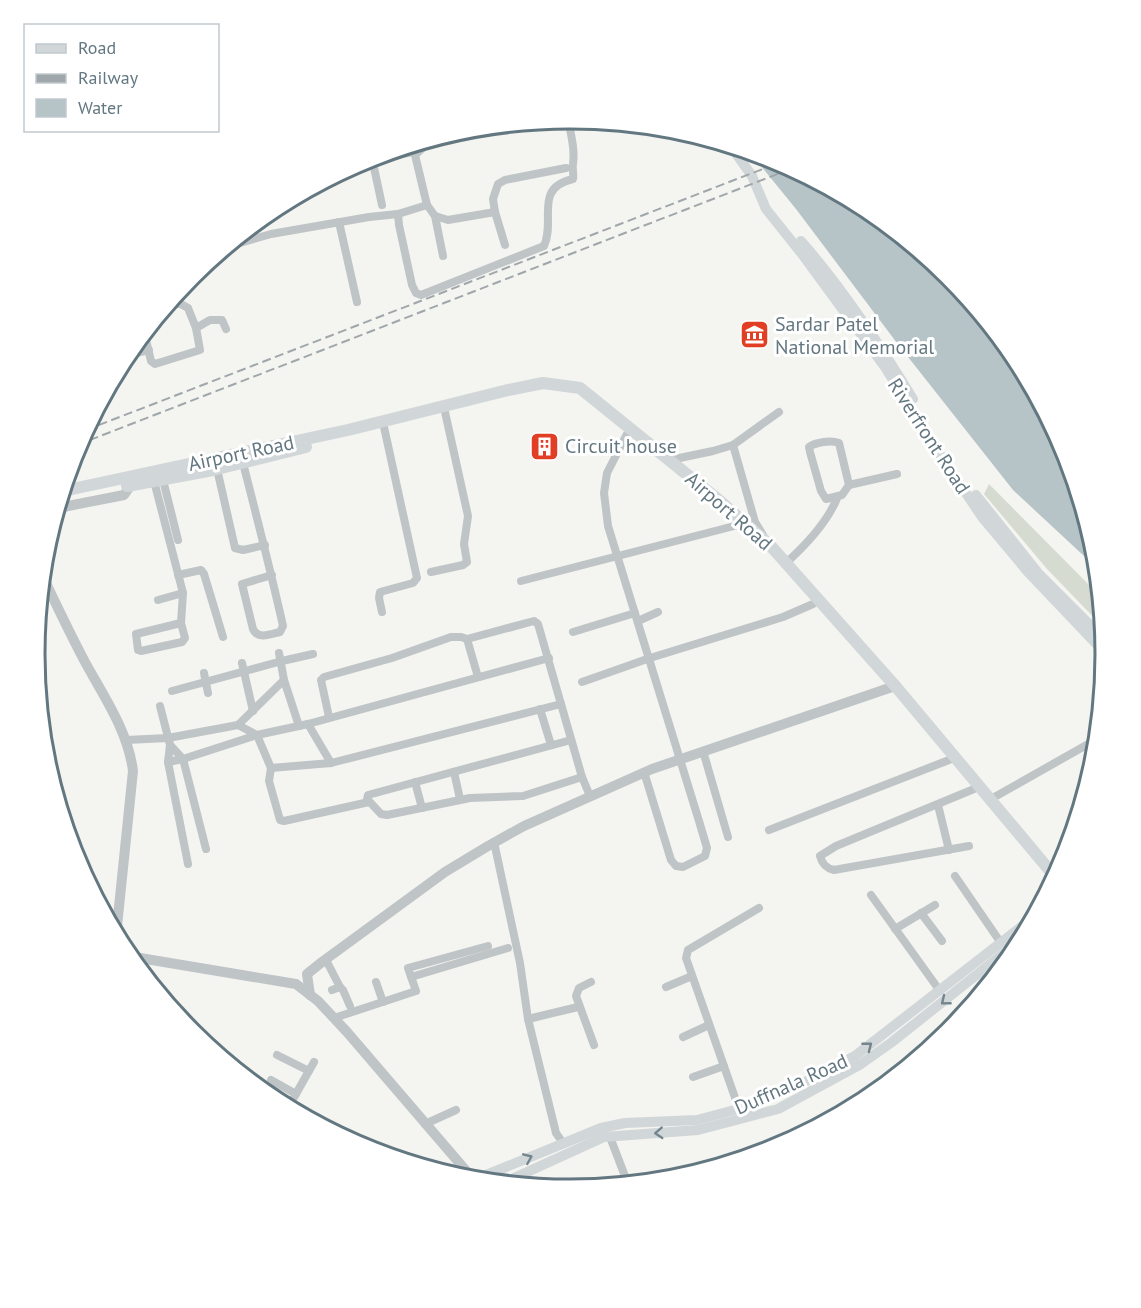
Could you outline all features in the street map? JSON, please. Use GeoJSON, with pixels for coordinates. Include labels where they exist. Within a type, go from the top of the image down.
{"type":"FeatureCollection","features":[{"type":"Feature","properties":{"kind":"main road","name":"Riverfront Road"},"geometry":{"type":"LineString","coordinates":[[737,156],[752,176],[766,209],[802,254],[885,368],[982,517],[1028,572],[1096,643]]}},
{"type":"Feature","properties":{"kind":"main road","name":"Riverfront Road"},"geometry":{"type":"LineString","coordinates":[[749,160],[778,216],[817,260],[891,363],[939,442],[982,505],[1039,574],[1095,630]]}},
{"type":"Feature","properties":{"kind":"main road","name":"Airport Road"},"geometry":{"type":"LineString","coordinates":[[111,485],[508,390],[543,383],[580,388],[769,544],[991,799],[1049,870]]}},
{"type":"Feature","properties":{"kind":"main road","name":"Airport Road"},"geometry":{"type":"LineString","coordinates":[[130,482],[159,480],[215,470],[509,396],[543,392],[576,396],[627,434],[764,548],[813,604],[892,687],[949,760],[1046,876]]}},
{"type":"Feature","properties":{"kind":"main road"},"geometry":{"type":"LineString","coordinates":[[72,489],[111,485]]}},
{"type":"Feature","properties":{"kind":"main road"},"geometry":{"type":"LineString","coordinates":[[70,496],[111,485]]}},
{"type":"Feature","properties":{"kind":"main road","name":"Duffnala Road"},"geometry":{"type":"LineString","coordinates":[[491,1173],[602,1128],[625,1124],[697,1120],[739,1109],[816,1077],[855,1056],[1018,929]]}},
{"type":"Feature","properties":{"kind":"main road"},"geometry":{"type":"LineString","coordinates":[[518,1176],[604,1137],[698,1130],[778,1109],[861,1064],[999,957]]}},
{"type":"Feature","properties":{"kind":"street"},"geometry":{"type":"LineString","coordinates":[[399,214],[399,225],[412,285],[416,293],[421,295],[544,246],[549,236],[547,209],[551,193],[556,185],[573,179],[574,176],[575,154],[570,128]]}},
{"type":"Feature","properties":{"kind":"street"},"geometry":{"type":"LineString","coordinates":[[417,151],[415,159],[426,205],[435,216],[443,256]]}},
{"type":"Feature","properties":{"kind":"street"},"geometry":{"type":"LineString","coordinates":[[374,167],[382,205]]}},
{"type":"Feature","properties":{"kind":"street"},"geometry":{"type":"LineString","coordinates":[[505,245],[495,212],[494,191],[498,184],[506,180],[566,168]]}},
{"type":"Feature","properties":{"kind":"street"},"geometry":{"type":"LineString","coordinates":[[246,241],[270,234],[399,214],[426,205]]}},
{"type":"Feature","properties":{"kind":"street"},"geometry":{"type":"LineString","coordinates":[[435,216],[448,220],[495,212]]}},
{"type":"Feature","properties":{"kind":"street"},"geometry":{"type":"LineString","coordinates":[[339,222],[357,302]]}},
{"type":"Feature","properties":{"kind":"street"},"geometry":{"type":"LineString","coordinates":[[147,344],[151,361],[155,364],[197,352],[200,348],[196,328],[186,305],[178,305]]}},
{"type":"Feature","properties":{"kind":"street"},"geometry":{"type":"LineString","coordinates":[[196,328],[210,320],[222,320],[226,328]]}},
{"type":"Feature","properties":{"kind":"street"},"geometry":{"type":"LineString","coordinates":[[141,353],[149,351]]}},
{"type":"Feature","properties":{"kind":"street"},"geometry":{"type":"LineString","coordinates":[[431,572],[463,566],[467,561],[464,544],[468,516],[445,412]]}},
{"type":"Feature","properties":{"kind":"street"},"geometry":{"type":"LineString","coordinates":[[670,460],[733,445],[779,412]]}},
{"type":"Feature","properties":{"kind":"street"},"geometry":{"type":"LineString","coordinates":[[382,612],[380,592],[412,583],[417,578],[384,427]]}},
{"type":"Feature","properties":{"kind":"street"},"geometry":{"type":"LineString","coordinates":[[627,434],[608,473],[604,493],[608,526],[707,848],[705,856],[683,867],[676,866],[671,860],[644,772]]}},
{"type":"Feature","properties":{"kind":"street"},"geometry":{"type":"LineString","coordinates":[[849,485],[839,443],[824,442],[809,447],[826,499],[842,495],[849,485],[897,474]]}},
{"type":"Feature","properties":{"kind":"street"},"geometry":{"type":"LineString","coordinates":[[733,445],[755,522],[769,544]]}},
{"type":"Feature","properties":{"kind":"street"},"geometry":{"type":"LineString","coordinates":[[243,463],[265,545],[272,575],[282,630],[260,636],[255,634],[253,629],[242,584],[272,575]]}},
{"type":"Feature","properties":{"kind":"street"},"geometry":{"type":"LineString","coordinates":[[215,470],[235,548],[243,550],[265,545]]}},
{"type":"Feature","properties":{"kind":"street"},"geometry":{"type":"LineString","coordinates":[[215,470],[225,522]]}},
{"type":"Feature","properties":{"kind":"street"},"geometry":{"type":"LineString","coordinates":[[159,480],[178,540]]}},
{"type":"Feature","properties":{"kind":"street"},"geometry":{"type":"LineString","coordinates":[[159,480],[183,593],[181,623],[184,640],[138,650],[135,634],[181,623]]}},
{"type":"Feature","properties":{"kind":"street"},"geometry":{"type":"LineString","coordinates":[[67,506],[124,495],[130,482]]}},
{"type":"Feature","properties":{"kind":"street"},"geometry":{"type":"LineString","coordinates":[[786,563],[802,548],[826,518],[838,496]]}},
{"type":"Feature","properties":{"kind":"street"},"geometry":{"type":"LineString","coordinates":[[521,581],[738,525]]}},
{"type":"Feature","properties":{"kind":"street"},"geometry":{"type":"LineString","coordinates":[[178,575],[196,570],[201,570],[204,574],[223,637]]}},
{"type":"Feature","properties":{"kind":"street"},"geometry":{"type":"LineString","coordinates":[[49,588],[126,740],[131,755],[133,771],[118,921]]}},
{"type":"Feature","properties":{"kind":"street"},"geometry":{"type":"LineString","coordinates":[[158,600],[183,593]]}},
{"type":"Feature","properties":{"kind":"street"},"geometry":{"type":"LineString","coordinates":[[582,682],[650,658],[783,617],[813,604]]}},
{"type":"Feature","properties":{"kind":"street"},"geometry":{"type":"LineString","coordinates":[[573,632],[658,612]]}},
{"type":"Feature","properties":{"kind":"street"},"geometry":{"type":"LineString","coordinates":[[329,717],[322,678],[392,658],[451,637],[467,639],[534,621],[538,624],[549,658],[571,740],[590,796]]}},
{"type":"Feature","properties":{"kind":"street"},"geometry":{"type":"LineString","coordinates":[[467,639],[478,677]]}},
{"type":"Feature","properties":{"kind":"street"},"geometry":{"type":"LineString","coordinates":[[172,691],[281,657],[313,654]]}},
{"type":"Feature","properties":{"kind":"street"},"geometry":{"type":"LineString","coordinates":[[281,657],[284,680],[304,725],[331,763]]}},
{"type":"Feature","properties":{"kind":"street"},"geometry":{"type":"LineString","coordinates":[[168,762],[257,735],[304,725],[549,658]]}},
{"type":"Feature","properties":{"kind":"street"},"geometry":{"type":"LineString","coordinates":[[244,667],[253,711]]}},
{"type":"Feature","properties":{"kind":"street"},"geometry":{"type":"LineString","coordinates":[[204,673],[208,693]]}},
{"type":"Feature","properties":{"kind":"street"},"geometry":{"type":"LineString","coordinates":[[126,740],[169,741],[238,725],[284,680]]}},
{"type":"Feature","properties":{"kind":"street"},"geometry":{"type":"LineString","coordinates":[[282,981],[307,974],[445,872],[524,826],[644,772],[892,687]]}},
{"type":"Feature","properties":{"kind":"street"},"geometry":{"type":"LineString","coordinates":[[271,768],[331,763],[561,704]]}},
{"type":"Feature","properties":{"kind":"street"},"geometry":{"type":"LineString","coordinates":[[160,706],[169,741],[168,762],[188,864]]}},
{"type":"Feature","properties":{"kind":"street"},"geometry":{"type":"LineString","coordinates":[[540,709],[551,745]]}},
{"type":"Feature","properties":{"kind":"street"},"geometry":{"type":"LineString","coordinates":[[238,725],[257,735],[271,768],[268,781],[280,820],[369,802]]}},
{"type":"Feature","properties":{"kind":"street"},"geometry":{"type":"LineString","coordinates":[[571,740],[368,795],[367,799],[384,815],[460,800],[523,796],[582,777]]}},
{"type":"Feature","properties":{"kind":"street"},"geometry":{"type":"LineString","coordinates":[[169,741],[183,759],[206,849]]}},
{"type":"Feature","properties":{"kind":"street"},"geometry":{"type":"LineString","coordinates":[[991,799],[1088,744]]}},
{"type":"Feature","properties":{"kind":"street"},"geometry":{"type":"LineString","coordinates":[[703,751],[728,837]]}},
{"type":"Feature","properties":{"kind":"street"},"geometry":{"type":"LineString","coordinates":[[769,830],[949,760]]}},
{"type":"Feature","properties":{"kind":"street"},"geometry":{"type":"LineString","coordinates":[[454,772],[460,800]]}},
{"type":"Feature","properties":{"kind":"street"},"geometry":{"type":"LineString","coordinates":[[415,782],[422,808]]}},
{"type":"Feature","properties":{"kind":"street"},"geometry":{"type":"LineString","coordinates":[[969,846],[834,870],[822,862],[820,856],[836,846],[974,789]]}},
{"type":"Feature","properties":{"kind":"street"},"geometry":{"type":"LineString","coordinates":[[938,805],[949,850]]}},
{"type":"Feature","properties":{"kind":"street"},"geometry":{"type":"LineString","coordinates":[[494,842],[520,963],[528,1019],[556,1133],[563,1143]]}},
{"type":"Feature","properties":{"kind":"street"},"geometry":{"type":"LineString","coordinates":[[955,876],[1001,942]]}},
{"type":"Feature","properties":{"kind":"street"},"geometry":{"type":"LineString","coordinates":[[871,895],[940,991]]}},
{"type":"Feature","properties":{"kind":"street"},"geometry":{"type":"LineString","coordinates":[[895,929],[935,905]]}},
{"type":"Feature","properties":{"kind":"street"},"geometry":{"type":"LineString","coordinates":[[739,1109],[686,958],[688,950],[759,908]]}},
{"type":"Feature","properties":{"kind":"street"},"geometry":{"type":"LineString","coordinates":[[921,914],[942,941]]}},
{"type":"Feature","properties":{"kind":"street"},"geometry":{"type":"LineString","coordinates":[[334,1018],[416,991],[408,968],[488,946]]}},
{"type":"Feature","properties":{"kind":"street"},"geometry":{"type":"LineString","coordinates":[[411,977],[508,948]]}},
{"type":"Feature","properties":{"kind":"street"},"geometry":{"type":"LineString","coordinates":[[143,958],[296,984],[334,1018],[464,1168]]}},
{"type":"Feature","properties":{"kind":"street"},"geometry":{"type":"LineString","coordinates":[[326,960],[336,988],[350,1006]]}},
{"type":"Feature","properties":{"kind":"street"},"geometry":{"type":"LineString","coordinates":[[307,974],[310,995]]}},
{"type":"Feature","properties":{"kind":"street"},"geometry":{"type":"LineString","coordinates":[[666,987],[692,976]]}},
{"type":"Feature","properties":{"kind":"street"},"geometry":{"type":"LineString","coordinates":[[376,982],[383,1002]]}},
{"type":"Feature","properties":{"kind":"street"},"geometry":{"type":"LineString","coordinates":[[591,982],[584,983],[577,991],[578,1007],[594,1045]]}},
{"type":"Feature","properties":{"kind":"street"},"geometry":{"type":"LineString","coordinates":[[528,1019],[578,1007]]}},
{"type":"Feature","properties":{"kind":"street"},"geometry":{"type":"LineString","coordinates":[[683,1037],[709,1025]]}},
{"type":"Feature","properties":{"kind":"street"},"geometry":{"type":"LineString","coordinates":[[277,1055],[309,1071]]}},
{"type":"Feature","properties":{"kind":"street"},"geometry":{"type":"LineString","coordinates":[[293,1100],[314,1062]]}},
{"type":"Feature","properties":{"kind":"street"},"geometry":{"type":"LineString","coordinates":[[693,1077],[724,1066]]}},
{"type":"Feature","properties":{"kind":"street"},"geometry":{"type":"LineString","coordinates":[[271,1080],[296,1094]]}},
{"type":"Feature","properties":{"kind":"street"},"geometry":{"type":"LineString","coordinates":[[425,1124],[456,1110]]}},
{"type":"Feature","properties":{"kind":"street"},"geometry":{"type":"LineString","coordinates":[[610,1137],[625,1176]]}},
{"type":"Feature","properties":{"kind":"shaded area"},"geometry":{"type":"Polygon","coordinates":[[[989,484],[1092,588],[1095,619],[1047,569],[984,494],[989,484]]]}},
{"type":"Feature","properties":{"kind":"water"},"geometry":{"type":"Polygon","coordinates":[[[759,164],[803,183],[862,217],[917,259],[966,308],[1007,362],[1042,422],[1068,485],[1087,559],[1013,490],[897,343],[759,164]]]}},
{"type":"Feature","properties":{"kind":"railway"},"geometry":{"type":"LineString","coordinates":[[97,426],[767,167]]}},
{"type":"Feature","properties":{"kind":"railway"},"geometry":{"type":"LineString","coordinates":[[91,440],[780,173]]}},
{"type":"Feature","properties":{"kind":"place","name":"Sardar Patel National Memorial"},"geometry":{"type":"Point","coordinates":[754,335]}},
{"type":"Feature","properties":{"kind":"place","name":"Circuit house"},"geometry":{"type":"Point","coordinates":[544,446]}}]}
